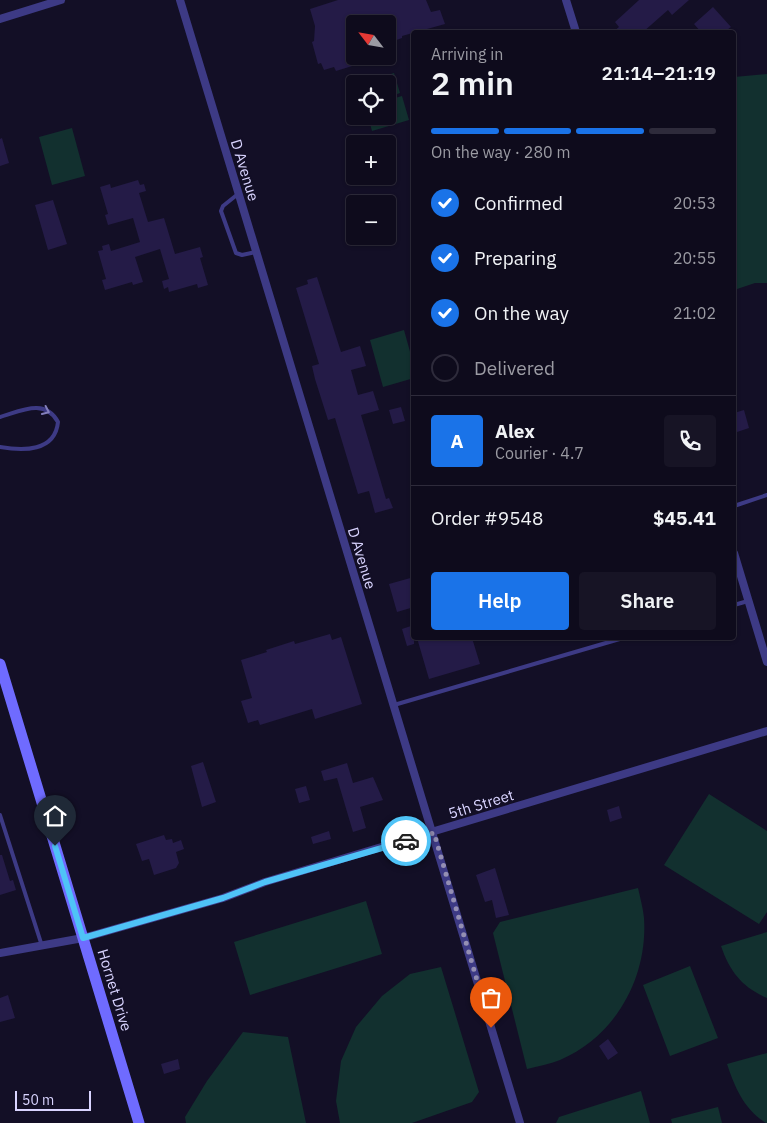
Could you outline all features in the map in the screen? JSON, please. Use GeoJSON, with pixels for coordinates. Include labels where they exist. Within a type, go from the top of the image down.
{"type":"FeatureCollection","features":[{"type":"Feature","properties":{"kind":"main road","name":"Hornet Drive"},"geometry":{"type":"LineString","coordinates":[[0,664],[139,1123]]}},
{"type":"Feature","properties":{"kind":"street"},"geometry":{"type":"LineString","coordinates":[[0,19],[61,0]]}},
{"type":"Feature","properties":{"kind":"street","name":"D Avenue"},"geometry":{"type":"LineString","coordinates":[[180,0],[392,705],[434,833],[517,1122]]}},
{"type":"Feature","properties":{"kind":"street"},"geometry":{"type":"LineString","coordinates":[[566,0],[575,30]]}},
{"type":"Feature","properties":{"kind":"street"},"geometry":{"type":"LineString","coordinates":[[736,560],[767,662]]}},
{"type":"Feature","properties":{"kind":"street","name":"5th Street"},"geometry":{"type":"LineString","coordinates":[[0,953],[83,938],[223,898],[265,882],[434,833],[767,731]]}},
{"type":"Feature","properties":{"kind":"lane"},"geometry":{"type":"LineString","coordinates":[[238,194],[222,206],[221,211],[236,253],[242,255],[256,252]]}},
{"type":"Feature","properties":{"kind":"lane"},"geometry":{"type":"LineString","coordinates":[[0,417],[40,407],[53,414],[58,422],[54,436],[42,446],[20,450],[0,447]]}},
{"type":"Feature","properties":{"kind":"lane"},"geometry":{"type":"LineString","coordinates":[[736,505],[767,495]]}},
{"type":"Feature","properties":{"kind":"lane"},"geometry":{"type":"LineString","coordinates":[[736,604],[748,601]]}},
{"type":"Feature","properties":{"kind":"lane"},"geometry":{"type":"LineString","coordinates":[[392,705],[616,640]]}},
{"type":"Feature","properties":{"kind":"lane"},"geometry":{"type":"LineString","coordinates":[[0,815],[42,946]]}},
{"type":"Feature","properties":{"kind":"green space"},"geometry":{"type":"Polygon","coordinates":[[[767,74],[767,283],[755,283],[736,289],[736,77],[767,74]]]}},
{"type":"Feature","properties":{"kind":"green space"},"geometry":{"type":"Polygon","coordinates":[[[396,80],[400,93],[396,94],[396,80]]]}},
{"type":"Feature","properties":{"kind":"green space"},"geometry":{"type":"Polygon","coordinates":[[[402,96],[409,120],[396,124],[396,98],[402,96]]]}},
{"type":"Feature","properties":{"kind":"green space"},"geometry":{"type":"Polygon","coordinates":[[[370,125],[392,125],[372,131],[370,125]]]}},
{"type":"Feature","properties":{"kind":"green space"},"geometry":{"type":"Polygon","coordinates":[[[72,128],[85,176],[52,185],[39,137],[72,128]]]}},
{"type":"Feature","properties":{"kind":"green space"},"geometry":{"type":"Polygon","coordinates":[[[404,330],[411,355],[411,379],[383,387],[370,340],[404,330]]]}},
{"type":"Feature","properties":{"kind":"green space"},"geometry":{"type":"Polygon","coordinates":[[[709,794],[767,831],[767,912],[759,924],[664,865],[709,794]]]}},
{"type":"Feature","properties":{"kind":"green space"},"geometry":{"type":"Polygon","coordinates":[[[638,888],[644,918],[644,940],[634,983],[624,1002],[612,1020],[597,1036],[580,1049],[560,1060],[527,1069],[493,933],[500,922],[638,888]]]}},
{"type":"Feature","properties":{"kind":"green space"},"geometry":{"type":"Polygon","coordinates":[[[366,901],[382,954],[250,995],[234,942],[366,901]]]}},
{"type":"Feature","properties":{"kind":"green space"},"geometry":{"type":"Polygon","coordinates":[[[767,932],[767,998],[758,994],[738,978],[728,964],[721,946],[767,932]]]}},
{"type":"Feature","properties":{"kind":"green space"},"geometry":{"type":"Polygon","coordinates":[[[690,966],[718,1038],[670,1056],[643,985],[690,966]]]}},
{"type":"Feature","properties":{"kind":"green space"},"geometry":{"type":"Polygon","coordinates":[[[441,967],[479,1092],[472,1102],[412,1123],[340,1123],[336,1101],[341,1061],[356,1027],[382,996],[410,974],[441,967]]]}},
{"type":"Feature","properties":{"kind":"green space"},"geometry":{"type":"Polygon","coordinates":[[[243,1032],[288,1037],[306,1123],[186,1123],[185,1117],[207,1081],[243,1032]]]}},
{"type":"Feature","properties":{"kind":"green space"},"geometry":{"type":"Polygon","coordinates":[[[767,1053],[766,1123],[746,1105],[733,1081],[727,1064],[767,1053]]]}},
{"type":"Feature","properties":{"kind":"green space"},"geometry":{"type":"Polygon","coordinates":[[[641,1091],[650,1123],[556,1123],[559,1117],[641,1091]]]}},
{"type":"Feature","properties":{"kind":"green space"},"geometry":{"type":"Polygon","coordinates":[[[718,1107],[722,1123],[672,1123],[671,1119],[718,1107]]]}},
{"type":"Feature","properties":{"kind":"building"},"geometry":{"type":"Polygon","coordinates":[[[338,0],[426,0],[431,12],[440,10],[445,24],[424,30],[411,30],[411,33],[396,40],[396,15],[346,15],[346,65],[355,65],[336,71],[334,67],[324,70],[321,63],[318,64],[312,42],[314,41],[315,26],[310,9],[338,0]]]}},
{"type":"Feature","properties":{"kind":"building"},"geometry":{"type":"Polygon","coordinates":[[[639,0],[689,0],[672,15],[668,10],[645,30],[615,30],[619,27],[615,22],[639,0]]]}},
{"type":"Feature","properties":{"kind":"building"},"geometry":{"type":"Polygon","coordinates":[[[713,7],[731,27],[727,30],[699,30],[694,24],[713,7]]]}},
{"type":"Feature","properties":{"kind":"building"},"geometry":{"type":"Polygon","coordinates":[[[2,138],[9,163],[0,166],[0,139],[2,138]]]}},
{"type":"Feature","properties":{"kind":"building"},"geometry":{"type":"Polygon","coordinates":[[[138,180],[140,185],[144,184],[146,191],[139,193],[148,222],[164,218],[175,254],[200,247],[203,257],[200,258],[208,285],[198,288],[197,284],[169,292],[168,287],[164,289],[162,281],[169,279],[160,249],[135,257],[143,282],[133,285],[132,282],[105,290],[102,280],[106,279],[98,251],[103,250],[102,246],[109,244],[111,251],[140,242],[133,218],[108,225],[105,215],[108,214],[100,187],[110,184],[111,188],[138,180]]]}},
{"type":"Feature","properties":{"kind":"building"},"geometry":{"type":"Polygon","coordinates":[[[53,200],[67,244],[48,250],[35,205],[53,200]]]}},
{"type":"Feature","properties":{"kind":"building"},"geometry":{"type":"Polygon","coordinates":[[[317,277],[341,352],[360,346],[366,366],[351,370],[358,395],[373,391],[379,410],[361,415],[386,499],[389,498],[393,508],[375,513],[369,491],[358,494],[335,418],[328,420],[312,366],[319,364],[296,288],[308,284],[307,280],[317,277]]]}},
{"type":"Feature","properties":{"kind":"building"},"geometry":{"type":"Polygon","coordinates":[[[401,407],[405,421],[393,424],[389,410],[401,407]]]}},
{"type":"Feature","properties":{"kind":"building"},"geometry":{"type":"Polygon","coordinates":[[[744,410],[749,428],[736,432],[736,412],[744,410]]]}},
{"type":"Feature","properties":{"kind":"building"},"geometry":{"type":"Polygon","coordinates":[[[411,578],[411,608],[397,612],[389,584],[411,578]]]}},
{"type":"Feature","properties":{"kind":"building"},"geometry":{"type":"Polygon","coordinates":[[[411,626],[411,640],[414,640],[414,644],[407,646],[402,629],[411,626]]]}},
{"type":"Feature","properties":{"kind":"building"},"geometry":{"type":"Polygon","coordinates":[[[330,634],[332,640],[341,637],[362,704],[315,719],[312,709],[260,725],[258,720],[248,723],[241,701],[252,698],[241,660],[294,641],[295,644],[330,634]]]}},
{"type":"Feature","properties":{"kind":"building"},"geometry":{"type":"Polygon","coordinates":[[[418,640],[473,640],[480,664],[429,679],[418,640]]]}},
{"type":"Feature","properties":{"kind":"building"},"geometry":{"type":"Polygon","coordinates":[[[203,762],[216,802],[202,807],[191,766],[203,762]]]}},
{"type":"Feature","properties":{"kind":"building"},"geometry":{"type":"Polygon","coordinates":[[[347,763],[353,783],[373,777],[383,800],[360,807],[366,828],[353,832],[337,778],[324,781],[321,771],[347,763]]]}},
{"type":"Feature","properties":{"kind":"building"},"geometry":{"type":"Polygon","coordinates":[[[306,786],[310,800],[299,803],[295,789],[306,786]]]}},
{"type":"Feature","properties":{"kind":"building"},"geometry":{"type":"Polygon","coordinates":[[[619,806],[622,818],[610,822],[607,810],[619,806]]]}},
{"type":"Feature","properties":{"kind":"building"},"geometry":{"type":"Polygon","coordinates":[[[329,831],[331,839],[313,844],[311,837],[329,831]]]}},
{"type":"Feature","properties":{"kind":"building"},"geometry":{"type":"Polygon","coordinates":[[[164,835],[166,840],[172,839],[173,843],[181,840],[184,849],[176,852],[179,863],[176,868],[154,875],[149,859],[142,861],[136,844],[164,835]]]}},
{"type":"Feature","properties":{"kind":"building"},"geometry":{"type":"Polygon","coordinates":[[[0,855],[2,855],[10,881],[13,880],[16,890],[0,895],[0,855]]]}},
{"type":"Feature","properties":{"kind":"building"},"geometry":{"type":"Polygon","coordinates":[[[495,868],[509,915],[496,918],[492,900],[485,902],[476,875],[495,868]]]}},
{"type":"Feature","properties":{"kind":"building"},"geometry":{"type":"Polygon","coordinates":[[[8,995],[15,1018],[0,1022],[0,998],[8,995]]]}},
{"type":"Feature","properties":{"kind":"building"},"geometry":{"type":"Polygon","coordinates":[[[608,1039],[618,1053],[608,1060],[599,1046],[608,1039]]]}},
{"type":"Feature","properties":{"kind":"building"},"geometry":{"type":"Polygon","coordinates":[[[178,1059],[180,1069],[164,1074],[161,1064],[178,1059]]]}},
{"type":"Feature","properties":{"kind":"way so far"},"geometry":{"type":"LineString","coordinates":[[406,841],[434,833],[491,1028]]}},
{"type":"Feature","properties":{"kind":"route"},"geometry":{"type":"LineString","coordinates":[[55,846],[83,938],[223,898],[265,882],[406,841]]}}]}
